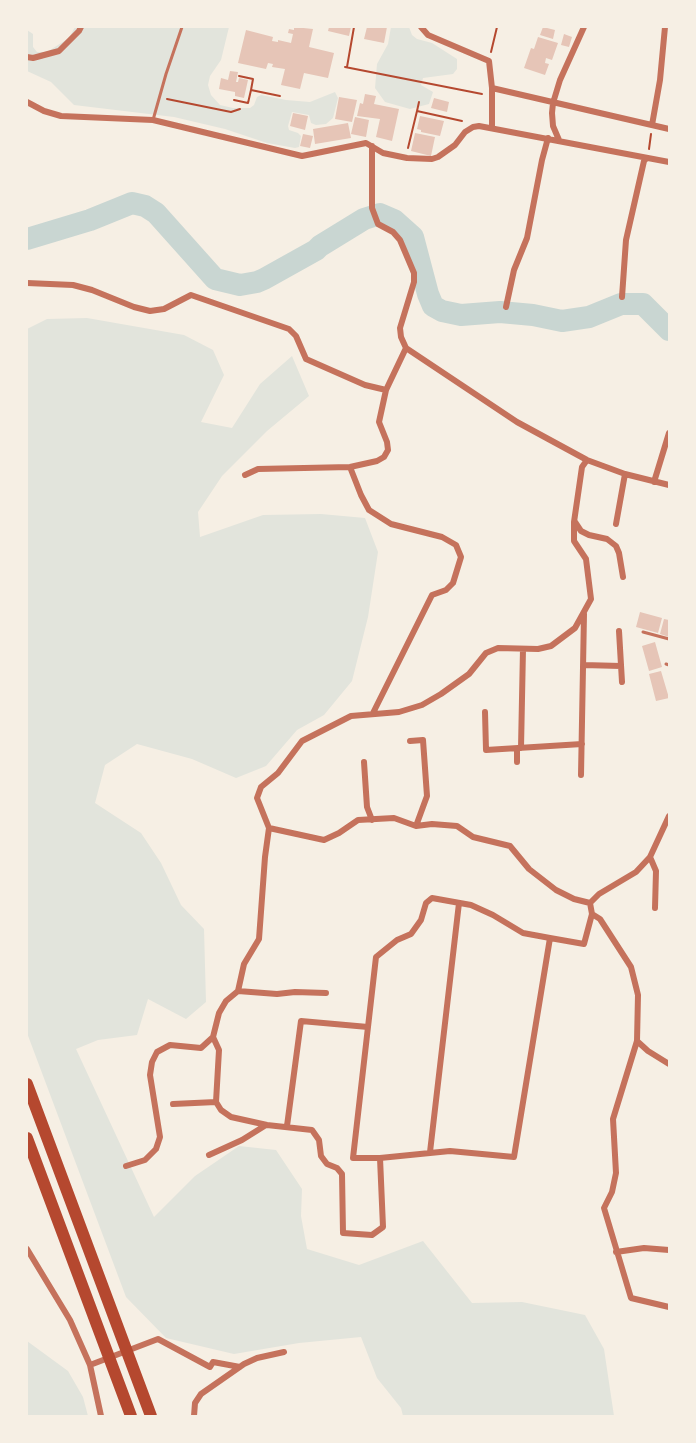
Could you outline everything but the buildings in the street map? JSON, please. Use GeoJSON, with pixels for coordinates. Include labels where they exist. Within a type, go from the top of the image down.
{"type":"FeatureCollection","features":[{"type":"Feature","properties":{"kind":"highway"},"geometry":{"type":"LineString","coordinates":[[27,1084],[152,1416]]}},
{"type":"Feature","properties":{"kind":"highway"},"geometry":{"type":"LineString","coordinates":[[27,1138],[131,1416]]}},
{"type":"Feature","properties":{"kind":"street"},"geometry":{"type":"LineString","coordinates":[[27,57],[33,58],[59,51],[81,27]]}},
{"type":"Feature","properties":{"kind":"street"},"geometry":{"type":"LineString","coordinates":[[421,27],[428,35],[489,61],[492,128]]}},
{"type":"Feature","properties":{"kind":"street"},"geometry":{"type":"LineString","coordinates":[[559,140],[553,126],[553,103],[560,80],[584,27]]}},
{"type":"Feature","properties":{"kind":"street"},"geometry":{"type":"LineString","coordinates":[[652,125],[660,80],[665,27]]}},
{"type":"Feature","properties":{"kind":"street"},"geometry":{"type":"LineString","coordinates":[[492,88],[669,129]]}},
{"type":"Feature","properties":{"kind":"street"},"geometry":{"type":"LineString","coordinates":[[27,102],[44,111],[61,116],[153,120],[302,156],[366,143],[383,153],[432,159],[455,145],[465,132],[473,127],[492,128],[669,162]]}},
{"type":"Feature","properties":{"kind":"street"},"geometry":{"type":"LineString","coordinates":[[506,307],[514,270],[527,238],[548,138]]}},
{"type":"Feature","properties":{"kind":"street"},"geometry":{"type":"LineString","coordinates":[[372,146],[372,208],[378,224],[393,232],[400,240],[414,273],[414,282],[400,328],[401,338],[406,348],[517,422],[587,460],[625,474],[669,485]]}},
{"type":"Feature","properties":{"kind":"street"},"geometry":{"type":"LineString","coordinates":[[622,297],[626,240],[644,161],[647,158]]}},
{"type":"Feature","properties":{"kind":"street"},"geometry":{"type":"LineString","coordinates":[[27,283],[73,285],[150,311],[164,309],[191,295],[289,329],[296,336],[306,359],[365,385],[386,390]]}},
{"type":"Feature","properties":{"kind":"street"},"geometry":{"type":"LineString","coordinates":[[245,475],[258,469],[351,467],[384,457],[388,450],[387,442],[379,422],[386,390],[406,348]]}},
{"type":"Feature","properties":{"kind":"street"},"geometry":{"type":"LineString","coordinates":[[654,482],[669,433]]}},
{"type":"Feature","properties":{"kind":"street"},"geometry":{"type":"LineString","coordinates":[[126,1166],[145,1160],[156,1149],[160,1137],[150,1075],[152,1062],[157,1052],[170,1045],[201,1048],[213,1037],[219,1013],[226,1001],[238,990],[244,964],[259,939],[269,828],[257,798],[261,787],[278,773],[302,741],[351,717],[399,712],[422,705],[469,674],[486,653],[498,648],[538,649],[551,646],[575,628],[591,599],[586,559],[574,541],[574,522],[582,467],[587,460]]}},
{"type":"Feature","properties":{"kind":"street"},"geometry":{"type":"LineString","coordinates":[[351,467],[369,510],[391,524],[442,537],[456,545],[461,557],[453,583],[446,590],[432,595],[373,713]]}},
{"type":"Feature","properties":{"kind":"street"},"geometry":{"type":"LineString","coordinates":[[616,524],[625,474]]}},
{"type":"Feature","properties":{"kind":"street"},"geometry":{"type":"LineString","coordinates":[[574,522],[581,531],[607,539],[616,546],[623,576]]}},
{"type":"Feature","properties":{"kind":"street"},"geometry":{"type":"LineString","coordinates":[[581,775],[584,613]]}},
{"type":"Feature","properties":{"kind":"street"},"geometry":{"type":"LineString","coordinates":[[619,631],[622,682]]}},
{"type":"Feature","properties":{"kind":"street"},"geometry":{"type":"LineString","coordinates":[[517,762],[523,649]]}},
{"type":"Feature","properties":{"kind":"street"},"geometry":{"type":"LineString","coordinates":[[583,665],[621,666]]}},
{"type":"Feature","properties":{"kind":"street"},"geometry":{"type":"LineString","coordinates":[[485,712],[486,750],[582,744]]}},
{"type":"Feature","properties":{"kind":"street"},"geometry":{"type":"LineString","coordinates":[[410,741],[423,740],[427,796],[416,826]]}},
{"type":"Feature","properties":{"kind":"street"},"geometry":{"type":"LineString","coordinates":[[364,762],[367,807],[372,820]]}},
{"type":"Feature","properties":{"kind":"street"},"geometry":{"type":"LineString","coordinates":[[590,903],[599,894],[636,872],[650,857],[669,816]]}},
{"type":"Feature","properties":{"kind":"street"},"geometry":{"type":"LineString","coordinates":[[269,828],[324,840],[358,820],[394,819],[416,826],[432,824],[458,826],[473,837],[510,846],[529,869],[556,890],[574,899],[590,903]]}},
{"type":"Feature","properties":{"kind":"street"},"geometry":{"type":"LineString","coordinates":[[650,857],[656,871],[656,908]]}},
{"type":"Feature","properties":{"kind":"street"},"geometry":{"type":"LineString","coordinates":[[550,938],[514,1157],[450,1151],[380,1158],[353,1158],[376,957],[397,940],[411,934],[421,921],[426,903],[432,898],[471,905],[523,933],[550,938],[584,945],[592,914],[590,903]]}},
{"type":"Feature","properties":{"kind":"street"},"geometry":{"type":"LineString","coordinates":[[430,1152],[459,903]]}},
{"type":"Feature","properties":{"kind":"street"},"geometry":{"type":"LineString","coordinates":[[592,914],[600,919],[631,967],[638,995],[637,1041],[613,1119],[616,1173],[612,1192],[604,1208],[632,1298],[669,1307]]}},
{"type":"Feature","properties":{"kind":"street"},"geometry":{"type":"LineString","coordinates":[[238,990],[277,994],[326,993]]}},
{"type":"Feature","properties":{"kind":"street"},"geometry":{"type":"LineString","coordinates":[[287,1126],[301,1021],[368,1027]]}},
{"type":"Feature","properties":{"kind":"street"},"geometry":{"type":"LineString","coordinates":[[213,1037],[219,1050],[216,1102],[221,1110],[231,1117],[267,1125],[312,1130],[319,1140],[321,1156],[327,1164],[337,1168],[342,1174],[343,1233],[372,1235],[383,1227],[380,1158]]}},
{"type":"Feature","properties":{"kind":"street"},"geometry":{"type":"LineString","coordinates":[[637,1041],[648,1052],[669,1064]]}},
{"type":"Feature","properties":{"kind":"street"},"geometry":{"type":"LineString","coordinates":[[173,1104],[216,1102]]}},
{"type":"Feature","properties":{"kind":"street"},"geometry":{"type":"LineString","coordinates":[[209,1155],[242,1140],[267,1125]]}},
{"type":"Feature","properties":{"kind":"street"},"geometry":{"type":"LineString","coordinates":[[616,1252],[644,1248],[669,1250]]}},
{"type":"Feature","properties":{"kind":"street"},"geometry":{"type":"LineString","coordinates":[[27,1249],[70,1320],[90,1365],[101,1416]]}},
{"type":"Feature","properties":{"kind":"street"},"geometry":{"type":"LineString","coordinates":[[90,1365],[158,1340],[210,1366],[213,1362],[240,1367]]}},
{"type":"Feature","properties":{"kind":"street"},"geometry":{"type":"LineString","coordinates":[[194,1416],[195,1403],[201,1394],[257,1358],[284,1352]]}},
{"type":"Feature","properties":{"kind":"lane"},"geometry":{"type":"LineString","coordinates":[[153,120],[182,27]]}},
{"type":"Feature","properties":{"kind":"lane"},"geometry":{"type":"LineString","coordinates":[[643,632],[669,639]]}},
{"type":"Feature","properties":{"kind":"path"},"geometry":{"type":"LineString","coordinates":[[347,67],[354,27]]}},
{"type":"Feature","properties":{"kind":"path"},"geometry":{"type":"LineString","coordinates":[[489,61],[497,27]]}},
{"type":"Feature","properties":{"kind":"path"},"geometry":{"type":"LineString","coordinates":[[234,100],[248,103],[251,90],[253,80],[239,76]]}},
{"type":"Feature","properties":{"kind":"path"},"geometry":{"type":"LineString","coordinates":[[251,90],[280,96]]}},
{"type":"Feature","properties":{"kind":"path"},"geometry":{"type":"LineString","coordinates":[[160,97],[231,112],[240,109]]}},
{"type":"Feature","properties":{"kind":"path"},"geometry":{"type":"LineString","coordinates":[[406,157],[419,102]]}},
{"type":"Feature","properties":{"kind":"path"},"geometry":{"type":"LineString","coordinates":[[417,111],[465,122],[473,127]]}},
{"type":"Feature","properties":{"kind":"path"},"geometry":{"type":"LineString","coordinates":[[650,142],[651,135]]}},
{"type":"Feature","properties":{"kind":"shaded area"},"geometry":{"type":"Polygon","coordinates":[[[75,27],[229,27],[221,60],[210,76],[208,85],[211,95],[220,105],[250,108],[261,95],[310,102],[335,92],[338,98],[333,118],[326,124],[316,125],[311,123],[309,115],[292,112],[289,130],[301,136],[299,147],[295,148],[267,143],[225,129],[174,117],[74,105],[51,82],[27,71],[27,30],[33,34],[33,47],[37,52],[47,52],[69,38],[75,27]]]}},
{"type":"Feature","properties":{"kind":"shaded area"},"geometry":{"type":"Polygon","coordinates":[[[391,27],[409,27],[412,35],[417,39],[432,43],[457,59],[457,69],[453,74],[423,78],[421,85],[433,92],[429,104],[410,109],[385,102],[375,88],[377,64],[388,44],[391,27]]]}},
{"type":"Feature","properties":{"kind":"shaded area"},"geometry":{"type":"Polygon","coordinates":[[[87,318],[184,335],[213,350],[224,375],[201,422],[232,428],[260,384],[292,356],[309,396],[267,431],[222,476],[198,512],[200,537],[263,515],[321,514],[365,518],[378,552],[368,617],[352,681],[324,715],[297,730],[266,766],[236,778],[192,759],[137,744],[105,765],[95,803],[141,833],[161,863],[181,905],[204,929],[206,1002],[186,1019],[148,999],[137,1035],[98,1040],[76,1049],[154,1217],[195,1176],[239,1146],[276,1150],[302,1189],[301,1216],[307,1249],[359,1265],[423,1241],[472,1303],[522,1302],[585,1315],[604,1349],[614,1416],[403,1416],[401,1408],[377,1378],[361,1337],[299,1343],[234,1354],[166,1338],[126,1297],[27,1033],[27,329],[47,319],[87,318]]]}},
{"type":"Feature","properties":{"kind":"shaded area"},"geometry":{"type":"Polygon","coordinates":[[[27,1341],[68,1371],[83,1397],[88,1416],[27,1416],[27,1341]]]}},
{"type":"Feature","properties":{"kind":"waterway"},"geometry":{"type":"LineString","coordinates":[[27,239],[90,220],[132,203],[145,206],[156,213],[215,279],[240,285],[264,279],[316,250],[364,219],[380,214],[394,220],[413,237],[428,294],[433,306],[442,311],[461,315],[500,312],[562,321],[589,317],[621,304],[643,304],[669,330]]}}]}
